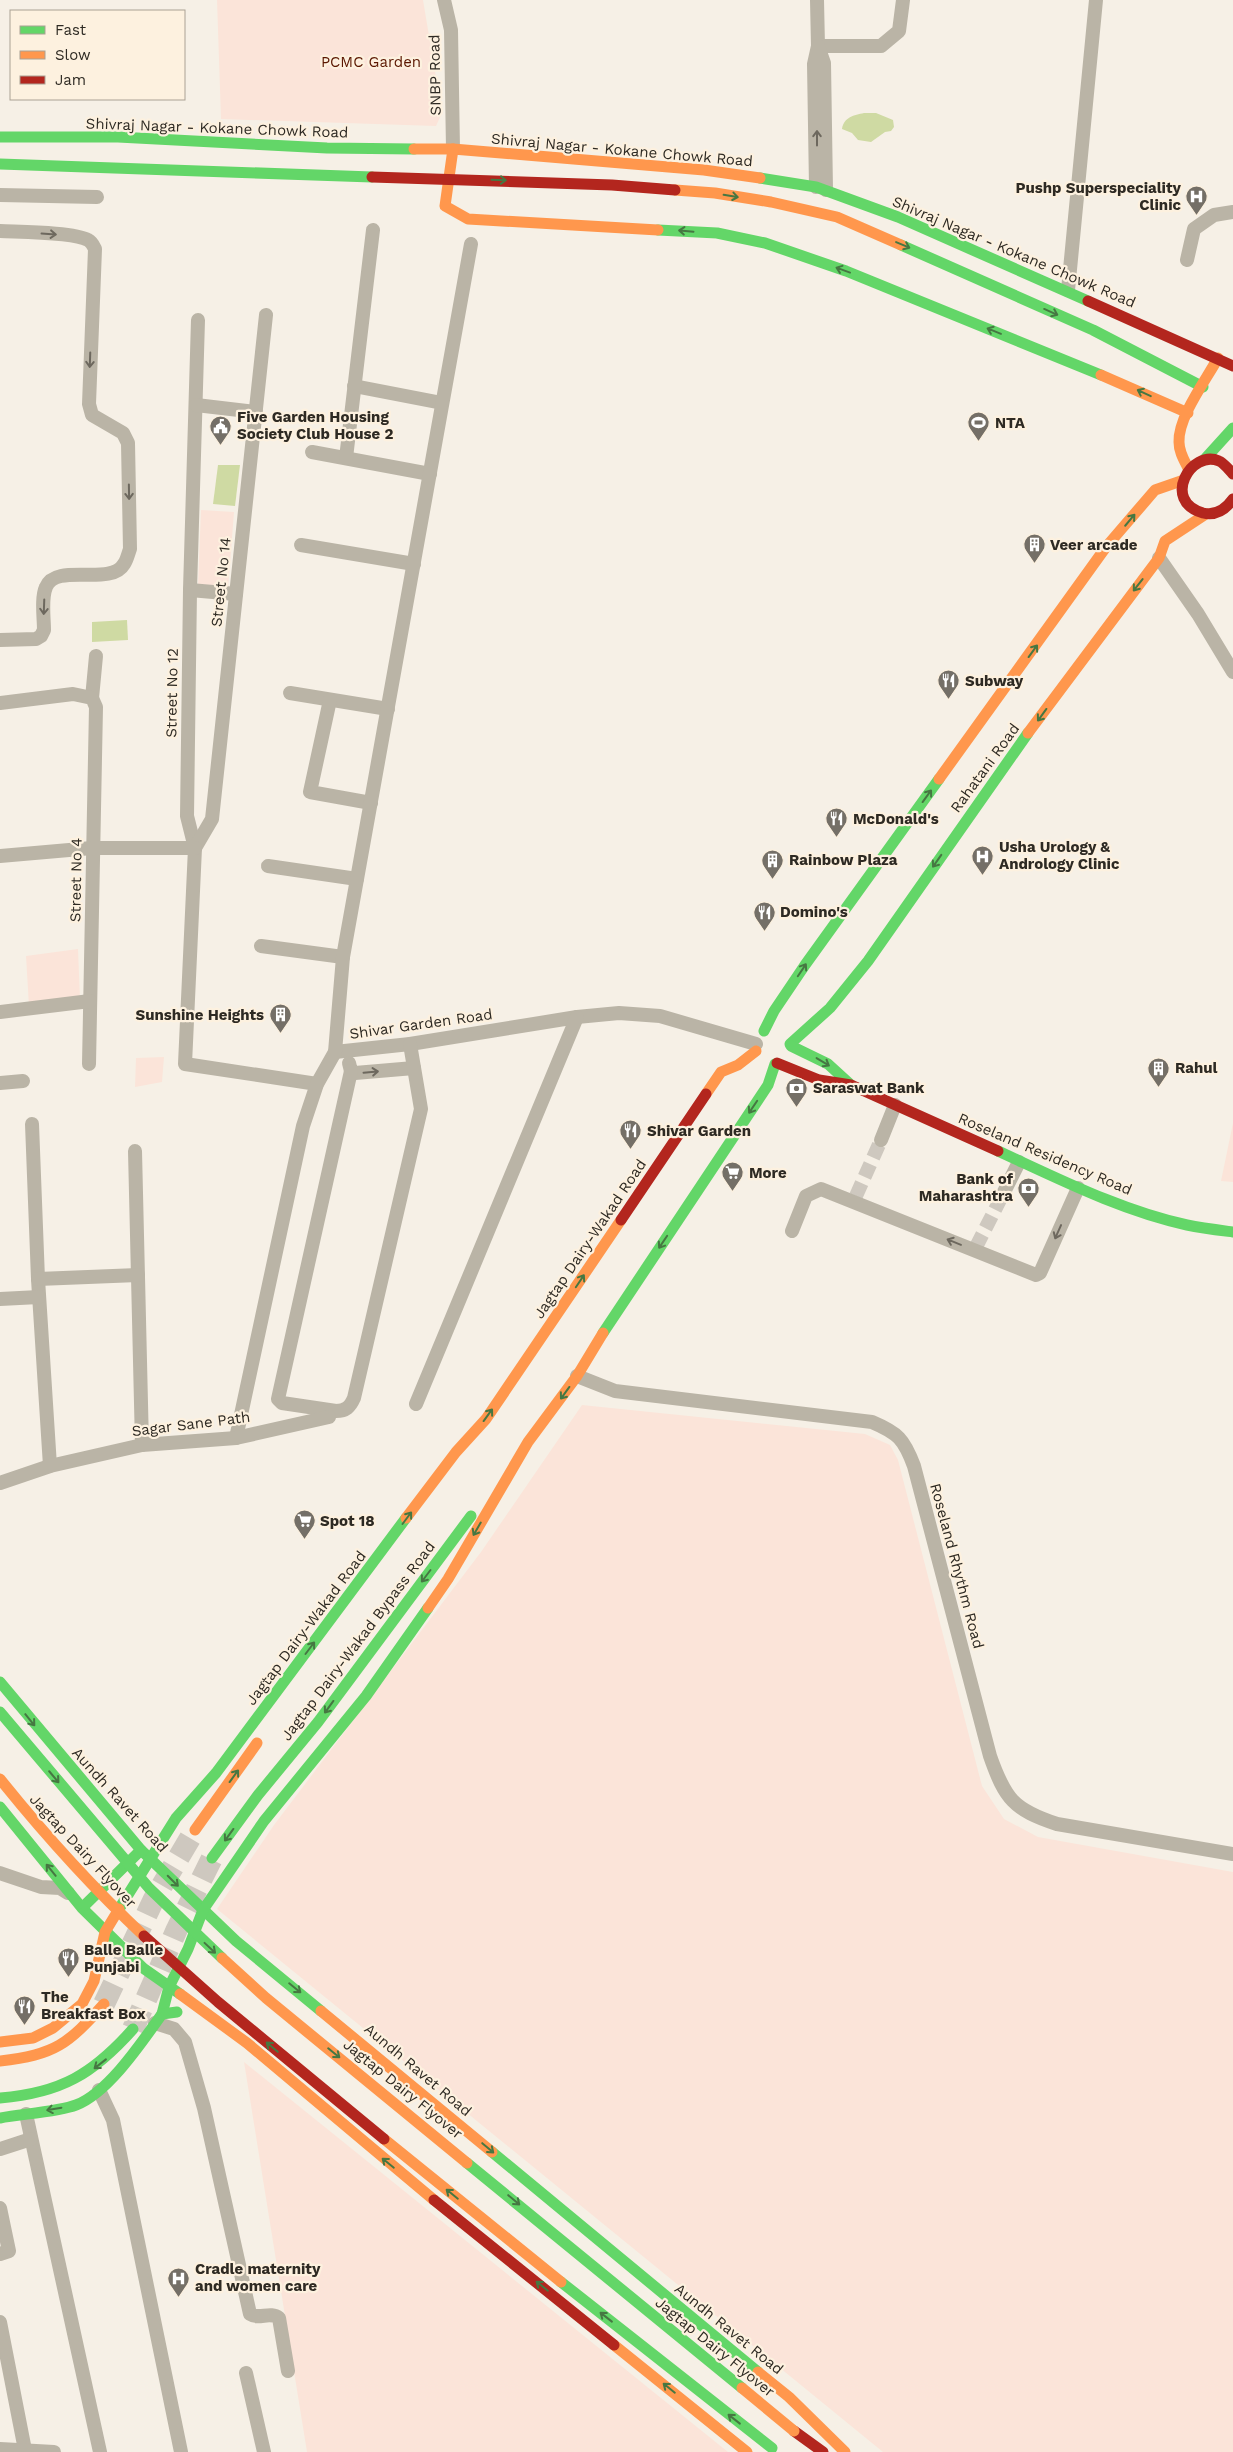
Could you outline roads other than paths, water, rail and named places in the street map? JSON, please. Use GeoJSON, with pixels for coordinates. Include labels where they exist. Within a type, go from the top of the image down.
{"type":"FeatureCollection","features":[{"type":"Feature","properties":{"kind":"main road","name":"Shivraj Nagar - Kokane Chowk Road"},"geometry":{"type":"LineString","coordinates":[[0,137],[118,137],[327,148],[453,149],[704,170],[821,189],[898,217],[1068,290],[1233,366]]}},
{"type":"Feature","properties":{"kind":"main road"},"geometry":{"type":"LineString","coordinates":[[453,149],[445,206],[468,218],[717,233],[765,243],[846,271],[930,304],[1128,386],[1188,413]]}},
{"type":"Feature","properties":{"kind":"main road"},"geometry":{"type":"LineString","coordinates":[[0,164],[612,185],[715,193],[837,217],[1093,330],[1203,387]]}},
{"type":"Feature","properties":{"kind":"main road"},"geometry":{"type":"LineString","coordinates":[[1188,468],[1180,450],[1179,438],[1188,413],[1218,358]]}},
{"type":"Feature","properties":{"kind":"main road"},"geometry":{"type":"LineString","coordinates":[[1233,428],[1204,460],[1188,468],[1181,481],[1181,492],[1185,501],[1196,511],[1206,514],[1221,511],[1233,499]]}},
{"type":"Feature","properties":{"kind":"main road"},"geometry":{"type":"LineString","coordinates":[[1204,460],[1221,462],[1233,474]]}},
{"type":"Feature","properties":{"kind":"main road","name":"Rahatani Road"},"geometry":{"type":"LineString","coordinates":[[1181,481],[1155,490],[1106,547],[805,965],[774,1011],[781,1037],[806,1033],[844,992],[979,802],[1159,558],[1165,541],[1206,514]]}},
{"type":"Feature","properties":{"kind":"main road"},"geometry":{"type":"LineString","coordinates":[[1221,511],[1233,520]]}},
{"type":"Feature","properties":{"kind":"main road"},"geometry":{"type":"LineString","coordinates":[[0,2118],[76,2105],[99,2090],[132,2056],[159,2018],[169,1987],[188,1949],[203,1910],[264,1821],[366,1696],[448,1579],[528,1442],[577,1376],[607,1326],[768,1085],[776,1064],[787,1057],[781,1037],[760,1035],[756,1047],[765,1062],[776,1064]]}},
{"type":"Feature","properties":{"kind":"main road","name":"Roseland Residency Road"},"geometry":{"type":"LineString","coordinates":[[781,1037],[828,1064],[851,1085]]}},
{"type":"Feature","properties":{"kind":"main road","name":"Jagtap Dairy-Wakad Road"},"geometry":{"type":"LineString","coordinates":[[1,2039],[33,2038],[53,2028],[82,2004],[94,1981],[105,1932],[176,1818],[216,1773],[456,1452],[486,1419],[721,1072],[738,1065],[756,1047]]}},
{"type":"Feature","properties":{"kind":"main road","name":"Roseland Residency Road"},"geometry":{"type":"LineString","coordinates":[[776,1064],[819,1080],[851,1085],[1078,1188],[1141,1211],[1187,1225],[1233,1232]]}},
{"type":"Feature","properties":{"kind":"main road","name":"Jagtap Dairy-Wakad Bypass Road"},"geometry":{"type":"LineString","coordinates":[[212,1858],[258,1796],[318,1722],[528,1442]]}},
{"type":"Feature","properties":{"kind":"main road","name":"Jagtap Dairy-Wakad Road"},"geometry":{"type":"LineString","coordinates":[[439,1493],[456,1452]]}},
{"type":"Feature","properties":{"kind":"main road","name":"Aundh Ravet Road"},"geometry":{"type":"LineString","coordinates":[[0,1682],[141,1850],[236,1941],[789,2397],[845,2452]]}},
{"type":"Feature","properties":{"kind":"main road","name":"Jagtap Dairy Flyover"},"geometry":{"type":"LineString","coordinates":[[0,1712],[149,1888],[176,1916],[266,1998],[823,2452]]}},
{"type":"Feature","properties":{"kind":"main road"},"geometry":{"type":"LineString","coordinates":[[195,1830],[264,1733]]}},
{"type":"Feature","properties":{"kind":"main road","name":"Jagtap Dairy Flyover"},"geometry":{"type":"LineString","coordinates":[[0,1779],[23,1809],[120,1915],[183,1971],[308,2077],[472,2210],[774,2450]]}},
{"type":"Feature","properties":{"kind":"main road"},"geometry":{"type":"LineString","coordinates":[[0,1807],[82,1908],[143,1968],[247,2043],[381,2157],[747,2452]]}},
{"type":"Feature","properties":{"kind":"main road"},"geometry":{"type":"LineString","coordinates":[[82,1908],[141,1850]]}},
{"type":"Feature","properties":{"kind":"main road"},"geometry":{"type":"LineString","coordinates":[[0,2061],[24,2059],[53,2052],[73,2038],[104,2004]]}},
{"type":"Feature","properties":{"kind":"main road"},"geometry":{"type":"LineString","coordinates":[[159,2018],[184,2012],[211,2016]]}},
{"type":"Feature","properties":{"kind":"main road"},"geometry":{"type":"LineString","coordinates":[[0,2098],[47,2092],[82,2078],[109,2057],[133,2029]]}},
{"type":"Feature","properties":{"kind":"street","name":"SNBP Road"},"geometry":{"type":"LineString","coordinates":[[444,0],[451,30],[453,149]]}},
{"type":"Feature","properties":{"kind":"street"},"geometry":{"type":"LineString","coordinates":[[816,0],[818,46],[824,63],[821,189]]}},
{"type":"Feature","properties":{"kind":"street"},"geometry":{"type":"LineString","coordinates":[[818,46],[881,46],[899,31],[903,0]]}},
{"type":"Feature","properties":{"kind":"street"},"geometry":{"type":"LineString","coordinates":[[1068,290],[1096,0]]}},
{"type":"Feature","properties":{"kind":"street"},"geometry":{"type":"LineString","coordinates":[[0,195],[97,197]]}},
{"type":"Feature","properties":{"kind":"street"},"geometry":{"type":"LineString","coordinates":[[1187,260],[1194,229],[1214,215],[1233,212]]}},
{"type":"Feature","properties":{"kind":"street"},"geometry":{"type":"LineString","coordinates":[[346,458],[373,230]]}},
{"type":"Feature","properties":{"kind":"street"},"geometry":{"type":"LineString","coordinates":[[0,231],[77,236],[90,241],[95,249],[88,404],[92,415],[123,433],[128,443],[130,549],[124,565],[114,572],[99,575],[83,574],[59,577],[50,581],[46,587],[44,630],[42,636],[36,639],[0,640]]}},
{"type":"Feature","properties":{"kind":"street"},"geometry":{"type":"LineString","coordinates":[[335,1052],[343,957],[471,244]]}},
{"type":"Feature","properties":{"kind":"street","name":"Street No 14"},"geometry":{"type":"LineString","coordinates":[[195,848],[212,819],[266,315]]}},
{"type":"Feature","properties":{"kind":"street","name":"Street No 12"},"geometry":{"type":"LineString","coordinates":[[198,320],[190,590],[187,816],[195,848],[185,1064],[317,1084]]}},
{"type":"Feature","properties":{"kind":"street"},"geometry":{"type":"LineString","coordinates":[[354,386],[442,403]]}},
{"type":"Feature","properties":{"kind":"street"},"geometry":{"type":"LineString","coordinates":[[196,405],[256,412]]}},
{"type":"Feature","properties":{"kind":"street"},"geometry":{"type":"LineString","coordinates":[[312,452],[430,474]]}},
{"type":"Feature","properties":{"kind":"street"},"geometry":{"type":"LineString","coordinates":[[301,545],[414,564]]}},
{"type":"Feature","properties":{"kind":"street"},"geometry":{"type":"LineString","coordinates":[[1159,558],[1198,614],[1233,672]]}},
{"type":"Feature","properties":{"kind":"street"},"geometry":{"type":"LineString","coordinates":[[190,590],[236,594]]}},
{"type":"Feature","properties":{"kind":"street","name":"Street No 4"},"geometry":{"type":"LineString","coordinates":[[89,1064],[96,707],[92,698],[96,656]]}},
{"type":"Feature","properties":{"kind":"street"},"geometry":{"type":"LineString","coordinates":[[290,693],[388,709]]}},
{"type":"Feature","properties":{"kind":"street"},"geometry":{"type":"LineString","coordinates":[[0,703],[73,694],[92,698]]}},
{"type":"Feature","properties":{"kind":"street"},"geometry":{"type":"LineString","coordinates":[[330,700],[310,792],[371,803]]}},
{"type":"Feature","properties":{"kind":"street"},"geometry":{"type":"LineString","coordinates":[[0,856],[92,848],[195,848]]}},
{"type":"Feature","properties":{"kind":"street"},"geometry":{"type":"LineString","coordinates":[[268,866],[357,880]]}},
{"type":"Feature","properties":{"kind":"street"},"geometry":{"type":"LineString","coordinates":[[262,946],[343,957]]}},
{"type":"Feature","properties":{"kind":"street"},"geometry":{"type":"LineString","coordinates":[[0,1012],[90,1001]]}},
{"type":"Feature","properties":{"kind":"street","name":"Shivar Garden Road"},"geometry":{"type":"LineString","coordinates":[[236,1438],[303,1126],[317,1084],[335,1052],[410,1044],[577,1017],[619,1013],[660,1016],[756,1047]]}},
{"type":"Feature","properties":{"kind":"street"},"geometry":{"type":"LineString","coordinates":[[416,1404],[577,1017]]}},
{"type":"Feature","properties":{"kind":"street"},"geometry":{"type":"LineString","coordinates":[[351,1050],[351,1070],[278,1398],[282,1404],[336,1411],[342,1411],[350,1406],[354,1398],[421,1109],[410,1044]]}},
{"type":"Feature","properties":{"kind":"street"},"geometry":{"type":"LineString","coordinates":[[351,1070],[355,1073],[414,1068]]}},
{"type":"Feature","properties":{"kind":"street"},"geometry":{"type":"LineString","coordinates":[[0,1083],[23,1081]]}},
{"type":"Feature","properties":{"kind":"street"},"geometry":{"type":"LineString","coordinates":[[881,1140],[895,1105]]}},
{"type":"Feature","properties":{"kind":"street"},"geometry":{"type":"LineString","coordinates":[[32,1124],[38,1279],[50,1466]]}},
{"type":"Feature","properties":{"kind":"street"},"geometry":{"type":"LineString","coordinates":[[136,1151],[142,1445]]}},
{"type":"Feature","properties":{"kind":"street"},"geometry":{"type":"LineString","coordinates":[[1004,1192],[1019,1162]]}},
{"type":"Feature","properties":{"kind":"street"},"geometry":{"type":"LineString","coordinates":[[792,1231],[806,1196],[811,1192],[821,1189],[855,1199],[1036,1275],[1040,1272],[1078,1188]]}},
{"type":"Feature","properties":{"kind":"street"},"geometry":{"type":"LineString","coordinates":[[38,1279],[138,1275]]}},
{"type":"Feature","properties":{"kind":"street"},"geometry":{"type":"LineString","coordinates":[[0,1298],[39,1297]]}},
{"type":"Feature","properties":{"kind":"street","name":"Roseland Rhythm Road"},"geometry":{"type":"LineString","coordinates":[[577,1376],[616,1391],[872,1422],[893,1431],[908,1450],[914,1466],[990,1756],[1000,1783],[1013,1802],[1029,1815],[1057,1824],[1233,1854]]}},
{"type":"Feature","properties":{"kind":"street","name":"Sagar Sane Path"},"geometry":{"type":"LineString","coordinates":[[0,1483],[50,1466],[142,1445],[236,1438],[329,1417]]}},
{"type":"Feature","properties":{"kind":"street"},"geometry":{"type":"LineString","coordinates":[[0,1873],[41,1887],[60,1888],[72,1896]]}},
{"type":"Feature","properties":{"kind":"street"},"geometry":{"type":"LineString","coordinates":[[159,2018],[174,2029],[185,2042],[204,2108],[250,2314],[255,2316],[273,2314],[279,2318],[288,2371]]}},
{"type":"Feature","properties":{"kind":"street"},"geometry":{"type":"LineString","coordinates":[[99,2090],[114,2120],[181,2452]]}},
{"type":"Feature","properties":{"kind":"street"},"geometry":{"type":"LineString","coordinates":[[26,2114],[100,2452]]}},
{"type":"Feature","properties":{"kind":"street"},"geometry":{"type":"LineString","coordinates":[[0,2149],[31,2139]]}},
{"type":"Feature","properties":{"kind":"street"},"geometry":{"type":"LineString","coordinates":[[0,2208],[9,2251],[0,2254]]}},
{"type":"Feature","properties":{"kind":"street"},"geometry":{"type":"LineString","coordinates":[[0,2322],[25,2450]]}},
{"type":"Feature","properties":{"kind":"street"},"geometry":{"type":"LineString","coordinates":[[246,2373],[264,2452]]}},
{"type":"Feature","properties":{"kind":"street"},"geometry":{"type":"LineString","coordinates":[[0,2449],[54,2452]]}},
{"type":"Feature","properties":{"kind":"tunnel"},"geometry":{"type":"LineString","coordinates":[[856,1196],[881,1140]]}},
{"type":"Feature","properties":{"kind":"tunnel"},"geometry":{"type":"LineString","coordinates":[[976,1247],[1004,1192]]}},
{"type":"Feature","properties":{"kind":"tunnel"},"geometry":{"type":"LineString","coordinates":[[104,2004],[154,1899],[195,1830]]}},
{"type":"Feature","properties":{"kind":"tunnel"},"geometry":{"type":"LineString","coordinates":[[133,2029],[177,1929],[212,1858]]}},
{"type":"Feature","properties":{"kind":"place","name":"Pushp Superspeciality Clinic"},"geometry":{"type":"Point","coordinates":[1197,216]}},
{"type":"Feature","properties":{"kind":"place","name":"NTA"},"geometry":{"type":"Point","coordinates":[979,442]}},
{"type":"Feature","properties":{"kind":"place","name":"Five Garden Housing Society Club House 2"},"geometry":{"type":"Point","coordinates":[221,445]}},
{"type":"Feature","properties":{"kind":"place","name":"Veer arcade"},"geometry":{"type":"Point","coordinates":[1034,564]}},
{"type":"Feature","properties":{"kind":"place","name":"Subway"},"geometry":{"type":"Point","coordinates":[949,700]}},
{"type":"Feature","properties":{"kind":"place","name":"McDonald's"},"geometry":{"type":"Point","coordinates":[837,838]}},
{"type":"Feature","properties":{"kind":"place","name":"Usha Urology & Andrology Clinic"},"geometry":{"type":"Point","coordinates":[983,875]}},
{"type":"Feature","properties":{"kind":"place","name":"Rainbow Plaza"},"geometry":{"type":"Point","coordinates":[773,879]}},
{"type":"Feature","properties":{"kind":"place","name":"Domino's"},"geometry":{"type":"Point","coordinates":[764,931]}},
{"type":"Feature","properties":{"kind":"place","name":"Sunshine Heights"},"geometry":{"type":"Point","coordinates":[280,1034]}},
{"type":"Feature","properties":{"kind":"place","name":"Rahul"},"geometry":{"type":"Point","coordinates":[1159,1087]}},
{"type":"Feature","properties":{"kind":"place","name":"Saraswat Bank"},"geometry":{"type":"Point","coordinates":[797,1107]}},
{"type":"Feature","properties":{"kind":"place","name":"Shivar Garden"},"geometry":{"type":"Point","coordinates":[631,1150]}},
{"type":"Feature","properties":{"kind":"place","name":"More"},"geometry":{"type":"Point","coordinates":[733,1192]}},
{"type":"Feature","properties":{"kind":"place","name":"Bank of Maharashtra"},"geometry":{"type":"Point","coordinates":[1029,1207]}},
{"type":"Feature","properties":{"kind":"place","name":"Spot 18"},"geometry":{"type":"Point","coordinates":[304,1540]}},
{"type":"Feature","properties":{"kind":"place","name":"Balle Balle Punjabi"},"geometry":{"type":"Point","coordinates":[68,1978]}},
{"type":"Feature","properties":{"kind":"place","name":"The Breakfast Box"},"geometry":{"type":"Point","coordinates":[25,2025]}},
{"type":"Feature","properties":{"kind":"place","name":"Cradle maternity and women care"},"geometry":{"type":"Point","coordinates":[179,2297]}},
{"type":"Feature","properties":{"kind":"park label","name":"PCMC Garden"},"geometry":{"type":"Point","coordinates":[371,62]}}]}
